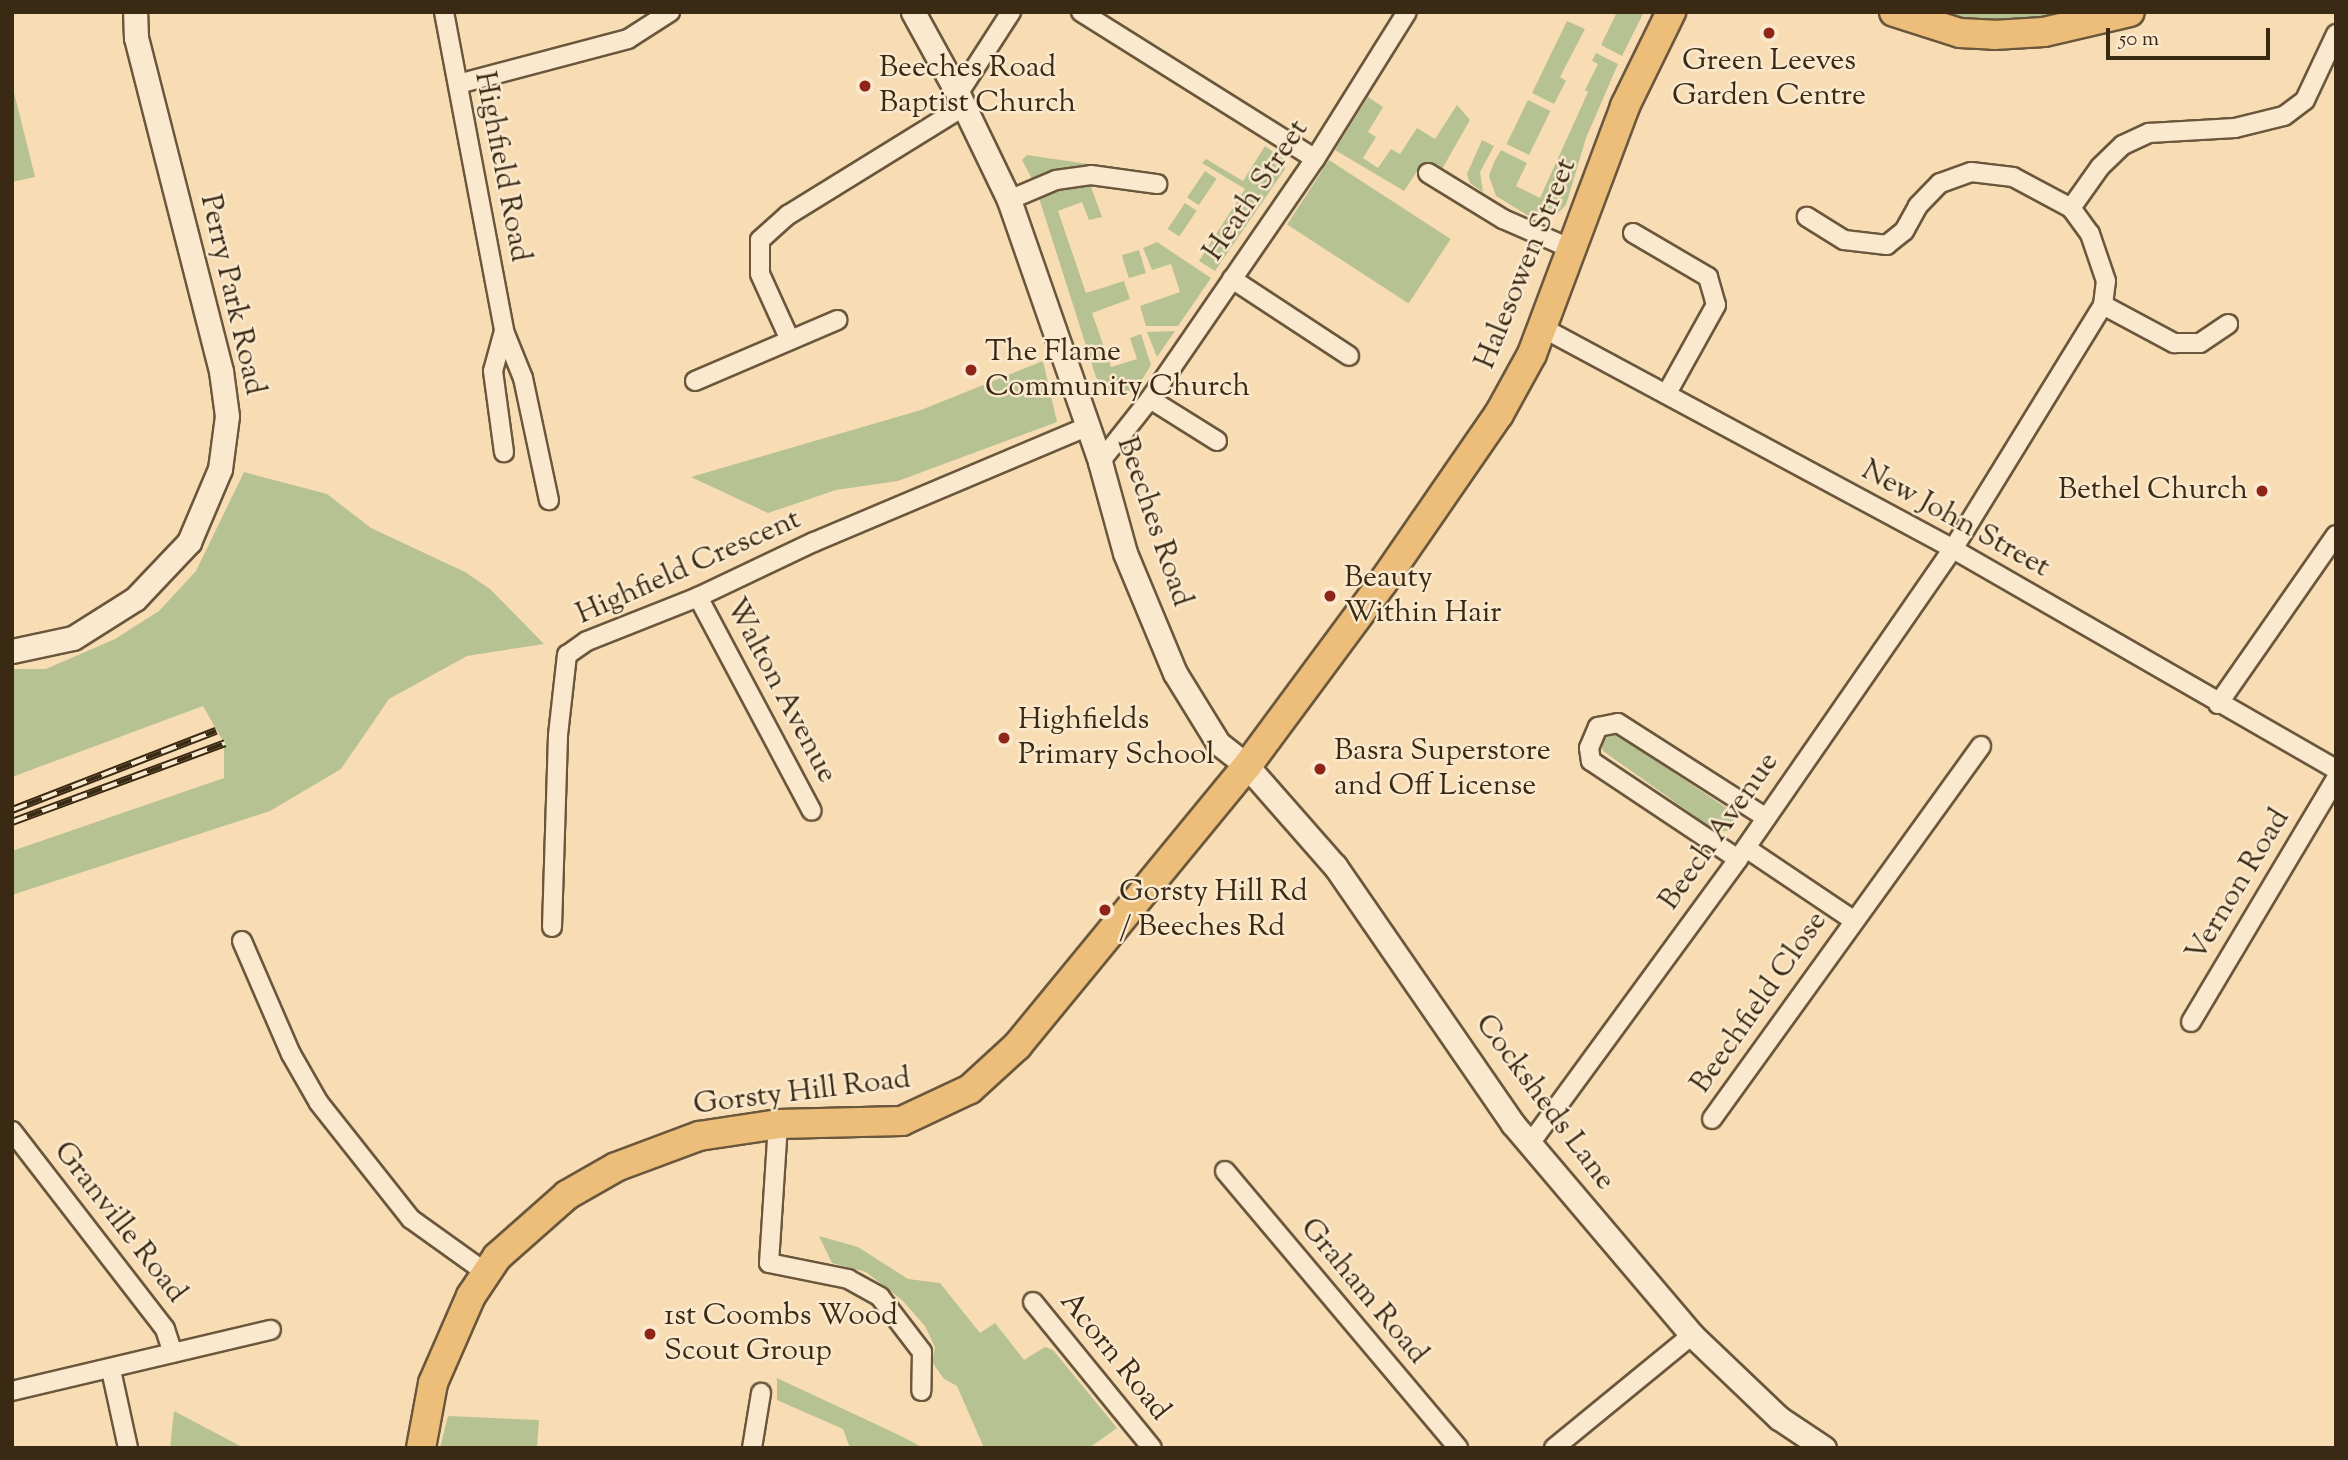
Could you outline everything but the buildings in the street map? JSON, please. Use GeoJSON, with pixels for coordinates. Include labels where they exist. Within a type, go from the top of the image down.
{"type":"FeatureCollection","features":[{"type":"Feature","properties":{"kind":"main road","name":"Halesowen Street"},"geometry":{"type":"LineString","coordinates":[[1247,766],[1383,582],[1499,414],[1543,328],[1625,106],[1671,12]]}},
{"type":"Feature","properties":{"kind":"main road"},"geometry":{"type":"LineString","coordinates":[[1894,12],[1960,33],[1994,35],[2044,32],[2130,12]]}},
{"type":"Feature","properties":{"kind":"main road","name":"Gorsty Hill Road"},"geometry":{"type":"LineString","coordinates":[[421,1448],[440,1365],[485,1272],[549,1209],[616,1167],[699,1136],[778,1125],[902,1121],[970,1089],[1017,1046],[1247,766]]}},
{"type":"Feature","properties":{"kind":"street","name":"Perry Park Road"},"geometry":{"type":"LineString","coordinates":[[12,651],[73,638],[135,599],[189,542],[220,469],[227,416],[221,371],[136,38],[135,12]]}},
{"type":"Feature","properties":{"kind":"street","name":"Highfield Road"},"geometry":{"type":"LineString","coordinates":[[444,12],[504,331]]}},
{"type":"Feature","properties":{"kind":"street"},"geometry":{"type":"LineString","coordinates":[[457,84],[628,39],[670,12]]}},
{"type":"Feature","properties":{"kind":"street","name":"Beeches Road"},"geometry":{"type":"LineString","coordinates":[[913,12],[961,100],[1009,200],[1100,462],[1125,554],[1175,673],[1218,743],[1247,766]]}},
{"type":"Feature","properties":{"kind":"street"},"geometry":{"type":"LineString","coordinates":[[790,340],[760,274],[761,240],[788,215],[961,100],[1011,12]]}},
{"type":"Feature","properties":{"kind":"street"},"geometry":{"type":"LineString","coordinates":[[1081,12],[1315,159]]}},
{"type":"Feature","properties":{"kind":"street","name":"Heath Street"},"geometry":{"type":"LineString","coordinates":[[1100,462],[1150,398],[1315,159],[1407,12]]}},
{"type":"Feature","properties":{"kind":"street"},"geometry":{"type":"LineString","coordinates":[[2071,208],[2100,167],[2123,145],[2150,133],[2235,128],[2284,117],[2305,100],[2336,34]]}},
{"type":"Feature","properties":{"kind":"street"},"geometry":{"type":"LineString","coordinates":[[1807,217],[1844,240],[1887,245],[1904,231],[1918,206],[1940,183],[1971,172],[2013,177],[2071,208],[2100,256],[2106,281],[2103,305],[2174,343],[2200,343],[2228,324]]}},
{"type":"Feature","properties":{"kind":"street"},"geometry":{"type":"LineString","coordinates":[[1428,173],[1503,219],[1572,249]]}},
{"type":"Feature","properties":{"kind":"street"},"geometry":{"type":"LineString","coordinates":[[1009,200],[1056,180],[1091,175],[1157,184]]}},
{"type":"Feature","properties":{"kind":"street"},"geometry":{"type":"LineString","coordinates":[[1633,233],[1708,277],[1716,305],[1667,393]]}},
{"type":"Feature","properties":{"kind":"street"},"geometry":{"type":"LineString","coordinates":[[1232,279],[1349,356]]}},
{"type":"Feature","properties":{"kind":"street","name":"Beech Avenue"},"geometry":{"type":"LineString","coordinates":[[1530,1145],[1742,854],[1765,817],[1953,550],[2103,305]]}},
{"type":"Feature","properties":{"kind":"street"},"geometry":{"type":"LineString","coordinates":[[695,380],[837,320]]}},
{"type":"Feature","properties":{"kind":"street","name":"New John Street"},"geometry":{"type":"LineString","coordinates":[[1543,328],[1953,550],[2218,704],[2336,769]]}},
{"type":"Feature","properties":{"kind":"street"},"geometry":{"type":"LineString","coordinates":[[504,331],[493,371],[504,452]]}},
{"type":"Feature","properties":{"kind":"street"},"geometry":{"type":"LineString","coordinates":[[504,331],[523,378],[549,500]]}},
{"type":"Feature","properties":{"kind":"street"},"geometry":{"type":"LineString","coordinates":[[1150,398],[1217,442]]}},
{"type":"Feature","properties":{"kind":"street","name":"Highfield Crescent"},"geometry":{"type":"LineString","coordinates":[[552,927],[558,734],[566,655],[587,641],[698,597],[814,542],[1086,427]]}},
{"type":"Feature","properties":{"kind":"street"},"geometry":{"type":"LineString","coordinates":[[2218,704],[2336,536]]}},
{"type":"Feature","properties":{"kind":"street","name":"Walton Avenue"},"geometry":{"type":"LineString","coordinates":[[698,597],[812,811]]}},
{"type":"Feature","properties":{"kind":"street","name":"Beechfield Close"},"geometry":{"type":"LineString","coordinates":[[1765,817],[1618,723],[1598,727],[1589,748],[1591,761],[1853,920]]}},
{"type":"Feature","properties":{"kind":"street","name":"Beechfield Close"},"geometry":{"type":"LineString","coordinates":[[1712,1119],[1981,746]]}},
{"type":"Feature","properties":{"kind":"street","name":"Cocksheds Lane"},"geometry":{"type":"LineString","coordinates":[[1247,766],[1335,866],[1530,1145],[1692,1335],[1779,1418],[1824,1448]]}},
{"type":"Feature","properties":{"kind":"street","name":"Vernon Road"},"geometry":{"type":"LineString","coordinates":[[2191,1022],[2336,779]]}},
{"type":"Feature","properties":{"kind":"street"},"geometry":{"type":"LineString","coordinates":[[242,941],[291,1054],[319,1103],[411,1219],[485,1272]]}},
{"type":"Feature","properties":{"kind":"street"},"geometry":{"type":"LineString","coordinates":[[778,1125],[769,1263],[848,1279],[880,1297],[922,1352],[921,1391]]}},
{"type":"Feature","properties":{"kind":"street","name":"Granville Road"},"geometry":{"type":"LineString","coordinates":[[12,1131],[165,1329],[173,1353]]}},
{"type":"Feature","properties":{"kind":"street","name":"Graham Road"},"geometry":{"type":"LineString","coordinates":[[1225,1171],[1458,1448]]}},
{"type":"Feature","properties":{"kind":"street","name":"Acorn Road"},"geometry":{"type":"LineString","coordinates":[[1033,1302],[1152,1448]]}},
{"type":"Feature","properties":{"kind":"street"},"geometry":{"type":"LineString","coordinates":[[12,1391],[111,1370],[271,1330]]}},
{"type":"Feature","properties":{"kind":"street"},"geometry":{"type":"LineString","coordinates":[[1554,1448],[1692,1335]]}},
{"type":"Feature","properties":{"kind":"street"},"geometry":{"type":"LineString","coordinates":[[111,1370],[128,1448]]}},
{"type":"Feature","properties":{"kind":"street"},"geometry":{"type":"LineString","coordinates":[[752,1448],[761,1393]]}},
{"type":"Feature","properties":{"kind":"green space"},"geometry":{"type":"Polygon","coordinates":[[[1613,12],[1644,12],[1622,56],[1601,45],[1616,14],[1613,12]]]}},
{"type":"Feature","properties":{"kind":"green space"},"geometry":{"type":"Polygon","coordinates":[[[1909,12],[1988,14],[2095,12],[1962,24],[1909,12]]]}},
{"type":"Feature","properties":{"kind":"green space"},"geometry":{"type":"Polygon","coordinates":[[[1567,21],[1585,29],[1560,77],[1566,81],[1554,104],[1532,93],[1567,21]]]}},
{"type":"Feature","properties":{"kind":"green space"},"geometry":{"type":"Polygon","coordinates":[[[1596,53],[1618,64],[1586,138],[1566,205],[1555,216],[1532,218],[1496,196],[1489,176],[1494,162],[1501,150],[1527,163],[1516,186],[1540,198],[1588,92],[1585,90],[1598,64],[1592,61],[1596,53]]]}},
{"type":"Feature","properties":{"kind":"green space"},"geometry":{"type":"Polygon","coordinates":[[[12,84],[35,177],[12,182],[12,84]]]}},
{"type":"Feature","properties":{"kind":"green space"},"geometry":{"type":"Polygon","coordinates":[[[1368,97],[1383,107],[1368,132],[1376,137],[1363,158],[1378,168],[1391,149],[1400,154],[1417,128],[1435,139],[1457,105],[1470,120],[1442,169],[1422,164],[1404,191],[1335,150],[1368,97]]]}},
{"type":"Feature","properties":{"kind":"green space"},"geometry":{"type":"Polygon","coordinates":[[[1528,100],[1550,111],[1529,155],[1507,144],[1528,100]]]}},
{"type":"Feature","properties":{"kind":"green space"},"geometry":{"type":"Polygon","coordinates":[[[1482,140],[1494,146],[1480,172],[1483,192],[1470,183],[1467,174],[1482,140]]]}},
{"type":"Feature","properties":{"kind":"green space"},"geometry":{"type":"Polygon","coordinates":[[[1265,146],[1285,160],[1285,169],[1215,271],[1199,261],[1245,189],[1202,163],[1206,159],[1243,181],[1265,146]]]}},
{"type":"Feature","properties":{"kind":"green space"},"geometry":{"type":"Polygon","coordinates":[[[1027,155],[1095,165],[1033,181],[1022,160],[1027,155]]]}},
{"type":"Feature","properties":{"kind":"green space"},"geometry":{"type":"Polygon","coordinates":[[[1329,160],[1451,239],[1409,304],[1287,225],[1329,160]]]}},
{"type":"Feature","properties":{"kind":"green space"},"geometry":{"type":"Polygon","coordinates":[[[1205,171],[1217,179],[1199,205],[1187,198],[1205,171]]]}},
{"type":"Feature","properties":{"kind":"green space"},"geometry":{"type":"Polygon","coordinates":[[[1078,184],[1091,187],[1102,217],[1089,220],[1082,202],[1058,211],[1086,293],[1124,281],[1130,299],[1092,313],[1111,367],[1137,359],[1130,338],[1141,334],[1151,365],[1138,386],[1122,396],[1102,386],[1096,377],[1039,198],[1078,184]]]}},
{"type":"Feature","properties":{"kind":"green space"},"geometry":{"type":"Polygon","coordinates":[[[1185,203],[1197,211],[1179,237],[1168,229],[1185,203]]]}},
{"type":"Feature","properties":{"kind":"green space"},"geometry":{"type":"Polygon","coordinates":[[[1157,242],[1211,278],[1178,326],[1146,326],[1140,306],[1180,292],[1171,264],[1152,270],[1143,248],[1157,242]]]}},
{"type":"Feature","properties":{"kind":"green space"},"geometry":{"type":"Polygon","coordinates":[[[1139,250],[1146,273],[1129,278],[1122,255],[1139,250]]]}},
{"type":"Feature","properties":{"kind":"green space"},"geometry":{"type":"Polygon","coordinates":[[[1175,331],[1157,357],[1147,332],[1175,331]]]}},
{"type":"Feature","properties":{"kind":"green space"},"geometry":{"type":"Polygon","coordinates":[[[1043,361],[1057,422],[898,481],[836,490],[768,513],[691,477],[921,410],[1043,361]]]}},
{"type":"Feature","properties":{"kind":"green space"},"geometry":{"type":"Polygon","coordinates":[[[244,472],[327,494],[371,528],[465,572],[490,589],[544,644],[467,656],[389,699],[341,769],[270,811],[12,895],[12,851],[224,778],[224,743],[203,706],[12,777],[12,669],[46,669],[115,639],[159,611],[196,571],[244,472]]]}},
{"type":"Feature","properties":{"kind":"green space"},"geometry":{"type":"Polygon","coordinates":[[[1615,733],[1734,813],[1734,824],[1727,831],[1716,831],[1603,751],[1600,741],[1615,733]]]}},
{"type":"Feature","properties":{"kind":"green space"},"geometry":{"type":"Polygon","coordinates":[[[819,1236],[858,1247],[908,1279],[940,1283],[980,1333],[995,1323],[1024,1360],[1045,1347],[1053,1350],[1117,1428],[1089,1448],[984,1448],[957,1386],[944,1379],[932,1362],[935,1347],[925,1326],[902,1300],[866,1272],[832,1263],[819,1236]]]}},
{"type":"Feature","properties":{"kind":"green space"},"geometry":{"type":"Polygon","coordinates":[[[777,1378],[924,1448],[850,1448],[843,1429],[777,1400],[777,1378]]]}},
{"type":"Feature","properties":{"kind":"green space"},"geometry":{"type":"Polygon","coordinates":[[[174,1411],[244,1448],[170,1448],[174,1411]]]}},
{"type":"Feature","properties":{"kind":"green space"},"geometry":{"type":"Polygon","coordinates":[[[448,1416],[539,1420],[537,1448],[440,1448],[448,1416]]]}},
{"type":"Feature","properties":{"kind":"railway"},"geometry":{"type":"LineString","coordinates":[[12,810],[216,731]]}},
{"type":"Feature","properties":{"kind":"railway"},"geometry":{"type":"LineString","coordinates":[[12,822],[225,743]]}},
{"type":"Feature","properties":{"kind":"place","name":"Green Leeves Garden Centre"},"geometry":{"type":"Point","coordinates":[1769,33]}},
{"type":"Feature","properties":{"kind":"place","name":"Beeches Road Baptist Church"},"geometry":{"type":"Point","coordinates":[865,86]}},
{"type":"Feature","properties":{"kind":"place","name":"The Flame Community Church"},"geometry":{"type":"Point","coordinates":[971,370]}},
{"type":"Feature","properties":{"kind":"place","name":"Bethel Church"},"geometry":{"type":"Point","coordinates":[2262,491]}},
{"type":"Feature","properties":{"kind":"place","name":"Beauty Within Hair"},"geometry":{"type":"Point","coordinates":[1330,596]}},
{"type":"Feature","properties":{"kind":"place","name":"Highfields Primary School"},"geometry":{"type":"Point","coordinates":[1004,738]}},
{"type":"Feature","properties":{"kind":"place","name":"Basra Superstore and Off License"},"geometry":{"type":"Point","coordinates":[1320,769]}},
{"type":"Feature","properties":{"kind":"place","name":"Gorsty Hill Rd / Beeches Rd"},"geometry":{"type":"Point","coordinates":[1105,910]}},
{"type":"Feature","properties":{"kind":"place","name":"1st Coombs Wood Scout Group"},"geometry":{"type":"Point","coordinates":[650,1334]}}]}
